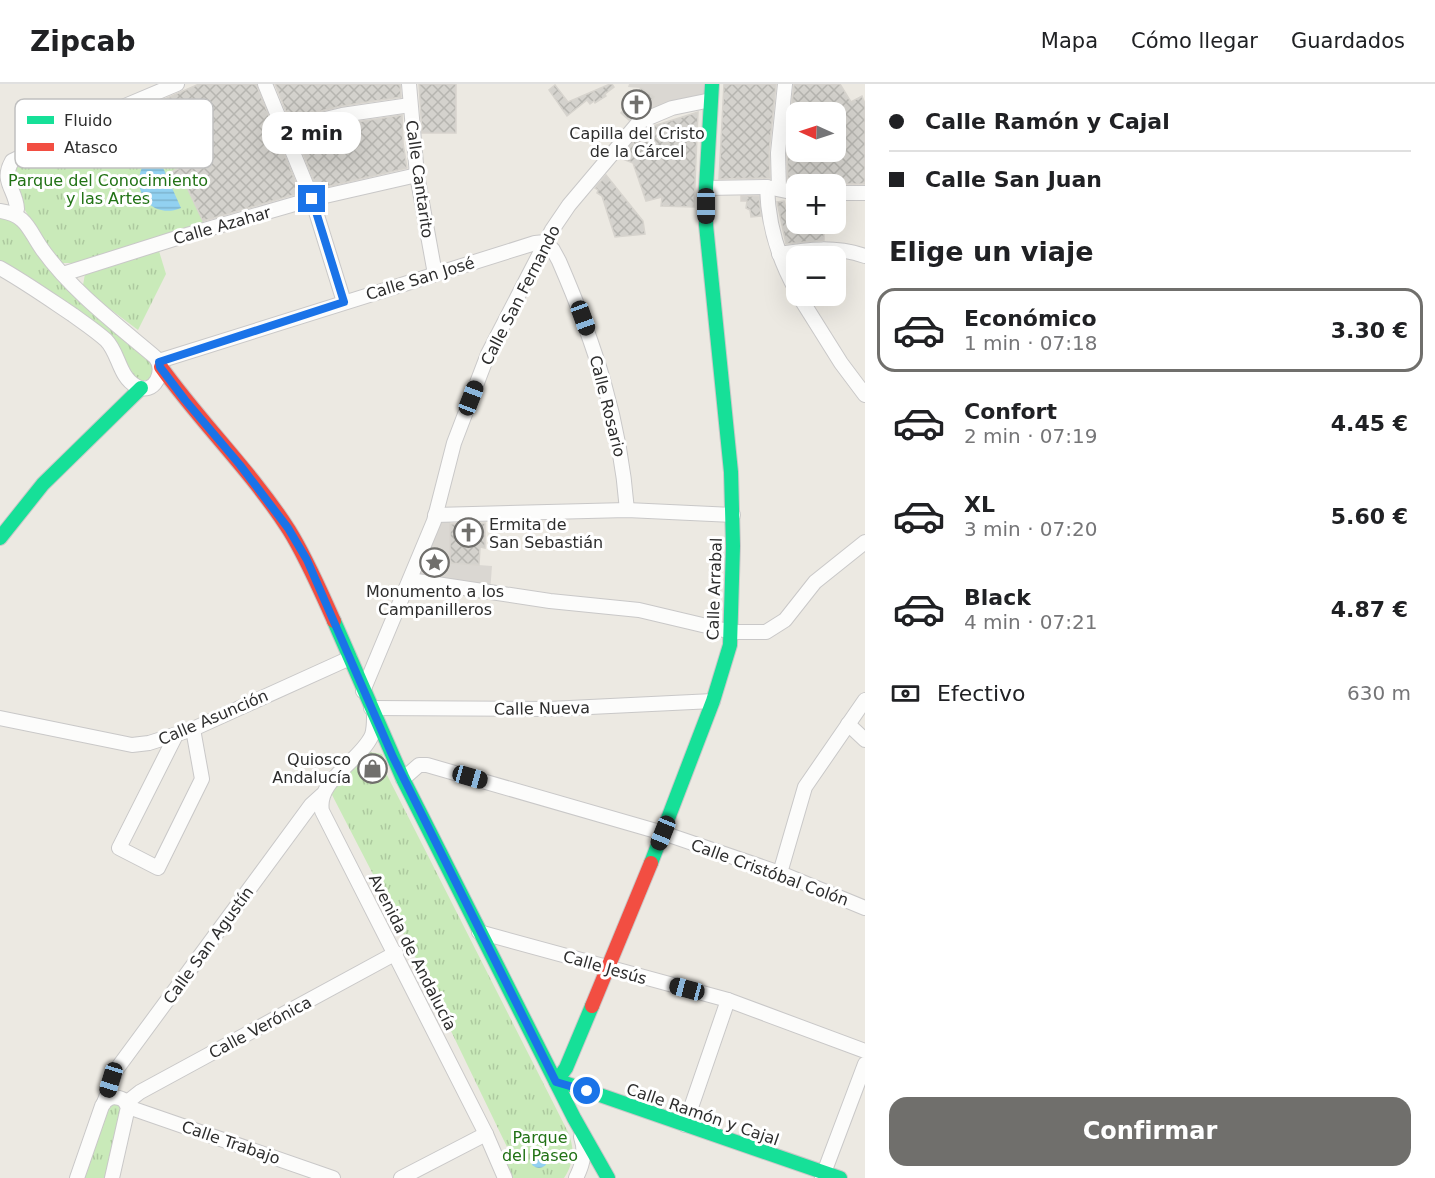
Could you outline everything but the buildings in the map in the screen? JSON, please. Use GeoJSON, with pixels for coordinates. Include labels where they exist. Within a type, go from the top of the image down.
{"type":"FeatureCollection","features":[{"type":"Feature","properties":{"kind":"street"},"geometry":{"type":"LineString","coordinates":[[141,99],[177,84]]}},
{"type":"Feature","properties":{"kind":"street"},"geometry":{"type":"LineString","coordinates":[[265,84],[312,199],[344,302]]}},
{"type":"Feature","properties":{"kind":"street","name":"Calle Cantarito"},"geometry":{"type":"LineString","coordinates":[[409,84],[417,175],[435,274]]}},
{"type":"Feature","properties":{"kind":"street","name":"Calle Arrabal"},"geometry":{"type":"LineString","coordinates":[[556,1082],[566,1068],[663,833],[713,701],[728,656],[732,632],[733,515],[728,432],[708,252],[706,188],[712,84]]}},
{"type":"Feature","properties":{"kind":"street"},"geometry":{"type":"LineString","coordinates":[[785,84],[769,213],[779,254],[786,269]]}},
{"type":"Feature","properties":{"kind":"street","name":"Calle San Fernando"},"geometry":{"type":"LineString","coordinates":[[363,691],[435,515],[454,443],[488,354],[545,242],[569,206],[639,122],[672,108],[711,100]]}},
{"type":"Feature","properties":{"kind":"street"},"geometry":{"type":"LineString","coordinates":[[284,129],[342,115],[410,105]]}},
{"type":"Feature","properties":{"kind":"street"},"geometry":{"type":"LineString","coordinates":[[15,160],[2,173],[16,201],[19,214],[43,250],[93,304],[160,364],[185,400],[234,457],[297,542],[315,577],[393,757],[479,932],[574,1118],[608,1178]]}},
{"type":"Feature","properties":{"kind":"street","name":"Calle Azahar"},"geometry":{"type":"LineString","coordinates":[[63,274],[312,199],[417,175]]}},
{"type":"Feature","properties":{"kind":"street"},"geometry":{"type":"LineString","coordinates":[[706,188],[773,188],[786,191]]}},
{"type":"Feature","properties":{"kind":"street"},"geometry":{"type":"LineString","coordinates":[[846,193],[865,193]]}},
{"type":"Feature","properties":{"kind":"street"},"geometry":{"type":"LineString","coordinates":[[0,211],[19,214]]}},
{"type":"Feature","properties":{"kind":"street","name":"Calle San José"},"geometry":{"type":"LineString","coordinates":[[160,364],[344,302],[535,243],[545,242]]}},
{"type":"Feature","properties":{"kind":"street","name":"Calle Rosario"},"geometry":{"type":"LineString","coordinates":[[545,242],[559,261],[576,300],[613,411],[620,445],[627,510]]}},
{"type":"Feature","properties":{"kind":"street"},"geometry":{"type":"LineString","coordinates":[[779,254],[825,248],[865,256]]}},
{"type":"Feature","properties":{"kind":"street"},"geometry":{"type":"LineString","coordinates":[[0,268],[35,289],[99,334],[114,350],[126,377],[136,386],[147,386],[185,400]]}},
{"type":"Feature","properties":{"kind":"street"},"geometry":{"type":"LineString","coordinates":[[805,306],[865,395]]}},
{"type":"Feature","properties":{"kind":"street"},"geometry":{"type":"LineString","coordinates":[[0,538],[43,484],[160,375],[160,364]]}},
{"type":"Feature","properties":{"kind":"street"},"geometry":{"type":"LineString","coordinates":[[435,515],[627,510],[733,515]]}},
{"type":"Feature","properties":{"kind":"street"},"geometry":{"type":"LineString","coordinates":[[410,580],[550,601],[639,610],[732,632],[751,633],[771,630],[784,620],[814,582],[865,542]]}},
{"type":"Feature","properties":{"kind":"street","name":"Calle Asunción"},"geometry":{"type":"LineString","coordinates":[[0,718],[132,745],[150,744],[193,729],[350,658]]}},
{"type":"Feature","properties":{"kind":"street"},"geometry":{"type":"LineString","coordinates":[[780,873],[805,787],[865,700]]}},
{"type":"Feature","properties":{"kind":"street","name":"Calle Nueva"},"geometry":{"type":"LineString","coordinates":[[372,711],[549,709],[713,701]]}},
{"type":"Feature","properties":{"kind":"street"},"geometry":{"type":"LineString","coordinates":[[322,795],[361,750],[373,732],[372,711]]}},
{"type":"Feature","properties":{"kind":"street"},"geometry":{"type":"LineString","coordinates":[[848,724],[865,740]]}},
{"type":"Feature","properties":{"kind":"street"},"geometry":{"type":"LineString","coordinates":[[176,735],[119,848],[158,868],[202,779],[193,729]]}},
{"type":"Feature","properties":{"kind":"street"},"geometry":{"type":"LineString","coordinates":[[361,750],[381,749],[393,757]]}},
{"type":"Feature","properties":{"kind":"street","name":"Calle Cristóbal Colón"},"geometry":{"type":"LineString","coordinates":[[404,779],[419,765],[427,765],[663,833],[780,873],[865,908]]}},
{"type":"Feature","properties":{"kind":"street","name":"Avenida de Andalucía"},"geometry":{"type":"LineString","coordinates":[[322,795],[321,806],[325,817],[396,953],[486,1134],[505,1178]]}},
{"type":"Feature","properties":{"kind":"street","name":"Calle San Agustín"},"geometry":{"type":"LineString","coordinates":[[77,1178],[116,1070],[311,805],[322,795]]}},
{"type":"Feature","properties":{"kind":"street","name":"Calle Jesús"},"geometry":{"type":"LineString","coordinates":[[479,932],[728,1000],[865,1051]]}},
{"type":"Feature","properties":{"kind":"street","name":"Calle Verónica"},"geometry":{"type":"LineString","coordinates":[[127,1105],[140,1092],[396,953]]}},
{"type":"Feature","properties":{"kind":"street"},"geometry":{"type":"LineString","coordinates":[[685,1125],[728,1000]]}},
{"type":"Feature","properties":{"kind":"street"},"geometry":{"type":"LineString","coordinates":[[823,1175],[865,1064]]}},
{"type":"Feature","properties":{"kind":"street","name":"Calle Ramón y Cajal"},"geometry":{"type":"LineString","coordinates":[[556,1082],[568,1084],[823,1175],[840,1178]]}},
{"type":"Feature","properties":{"kind":"street","name":"Calle Trabajo"},"geometry":{"type":"LineString","coordinates":[[104,1103],[113,1097],[121,1098],[127,1105],[333,1178]]}},
{"type":"Feature","properties":{"kind":"street"},"geometry":{"type":"LineString","coordinates":[[112,1178],[127,1105]]}},
{"type":"Feature","properties":{"kind":"street"},"geometry":{"type":"LineString","coordinates":[[574,1118],[584,1152],[576,1178]]}},
{"type":"Feature","properties":{"kind":"street"},"geometry":{"type":"LineString","coordinates":[[401,1178],[486,1134]]}},
{"type":"Feature","properties":{"kind":"green space","name":"Parque del Conocimiento y las Artes"},"geometry":{"type":"Polygon","coordinates":[[[15,164],[15,168],[178,168],[166,174],[171,184],[183,179],[204,222],[74,263],[61,263],[47,247],[13,190],[15,164]]]}},
{"type":"Feature","properties":{"kind":"green space"},"geometry":{"type":"Polygon","coordinates":[[[0,216],[10,217],[154,362],[155,372],[149,380],[135,380],[117,347],[0,262],[0,216]]]}},
{"type":"Feature","properties":{"kind":"green space"},"geometry":{"type":"Polygon","coordinates":[[[159,251],[166,274],[138,330],[90,294],[83,285],[85,274],[92,270],[159,251]]]}},
{"type":"Feature","properties":{"kind":"green space","name":"Parque del Paseo"},"geometry":{"type":"Polygon","coordinates":[[[369,752],[382,754],[387,765],[384,769],[568,1132],[572,1144],[572,1156],[570,1167],[564,1178],[513,1178],[511,1175],[507,1164],[508,1149],[408,942],[330,791],[369,752]]]}},
{"type":"Feature","properties":{"kind":"green space"},"geometry":{"type":"Polygon","coordinates":[[[112,1101],[123,1107],[109,1178],[81,1178],[107,1107],[112,1101]]]}},
{"type":"Feature","properties":{"kind":"shaded area"},"geometry":{"type":"Polygon","coordinates":[[[629,84],[712,84],[711,100],[637,118],[654,97],[641,88],[628,87],[629,84]]]}},
{"type":"Feature","properties":{"kind":"shaded area"},"geometry":{"type":"Polygon","coordinates":[[[450,515],[451,563],[492,566],[490,592],[410,580],[434,521],[450,515]]]}},
{"type":"Feature","properties":{"kind":"water"},"geometry":{"type":"Polygon","coordinates":[[[142,168],[163,168],[181,208],[168,211],[157,209],[148,203],[139,183],[142,168]]]}},
{"type":"Feature","properties":{"kind":"water"},"geometry":{"type":"Polygon","coordinates":[[[535,1150],[543,1150],[548,1155],[546,1166],[535,1168],[530,1163],[530,1155],[535,1150]]]}},
{"type":"Feature","properties":{"kind":"traffic: fast"},"geometry":{"type":"LineString","coordinates":[[651,863],[713,701],[730,645],[733,546],[731,472],[706,225],[712,84]]}},
{"type":"Feature","properties":{"kind":"traffic: fast"},"geometry":{"type":"LineString","coordinates":[[0,538],[43,484],[141,388]]}},
{"type":"Feature","properties":{"kind":"traffic: fast"},"geometry":{"type":"LineString","coordinates":[[334,621],[403,779],[574,1118],[608,1178]]}},
{"type":"Feature","properties":{"kind":"traffic: fast"},"geometry":{"type":"LineString","coordinates":[[592,1006],[566,1068],[556,1082],[568,1084],[840,1178]]}},
{"type":"Feature","properties":{"kind":"traffic: jam"},"geometry":{"type":"LineString","coordinates":[[161,367],[275,509],[302,552],[334,621]]}},
{"type":"Feature","properties":{"kind":"traffic: jam"},"geometry":{"type":"LineString","coordinates":[[592,1006],[651,863]]}},
{"type":"Feature","properties":{"kind":"place","name":"Capilla del Cristo de la Cárcel"},"geometry":{"type":"Point","coordinates":[637,105]}},
{"type":"Feature","properties":{"kind":"place","name":"Ermita de San Sebastián"},"geometry":{"type":"Point","coordinates":[468,533]}},
{"type":"Feature","properties":{"kind":"place","name":"Monumento a los Campanilleros"},"geometry":{"type":"Point","coordinates":[435,563]}},
{"type":"Feature","properties":{"kind":"place","name":"Quiosco Andalucía"},"geometry":{"type":"Point","coordinates":[372,768]}},
{"type":"Feature","properties":{"kind":"route"},"geometry":{"type":"LineString","coordinates":[[312,199],[344,302],[159,362],[160,367],[234,457],[297,542],[315,577],[393,757],[556,1082],[587,1091]]}}]}
